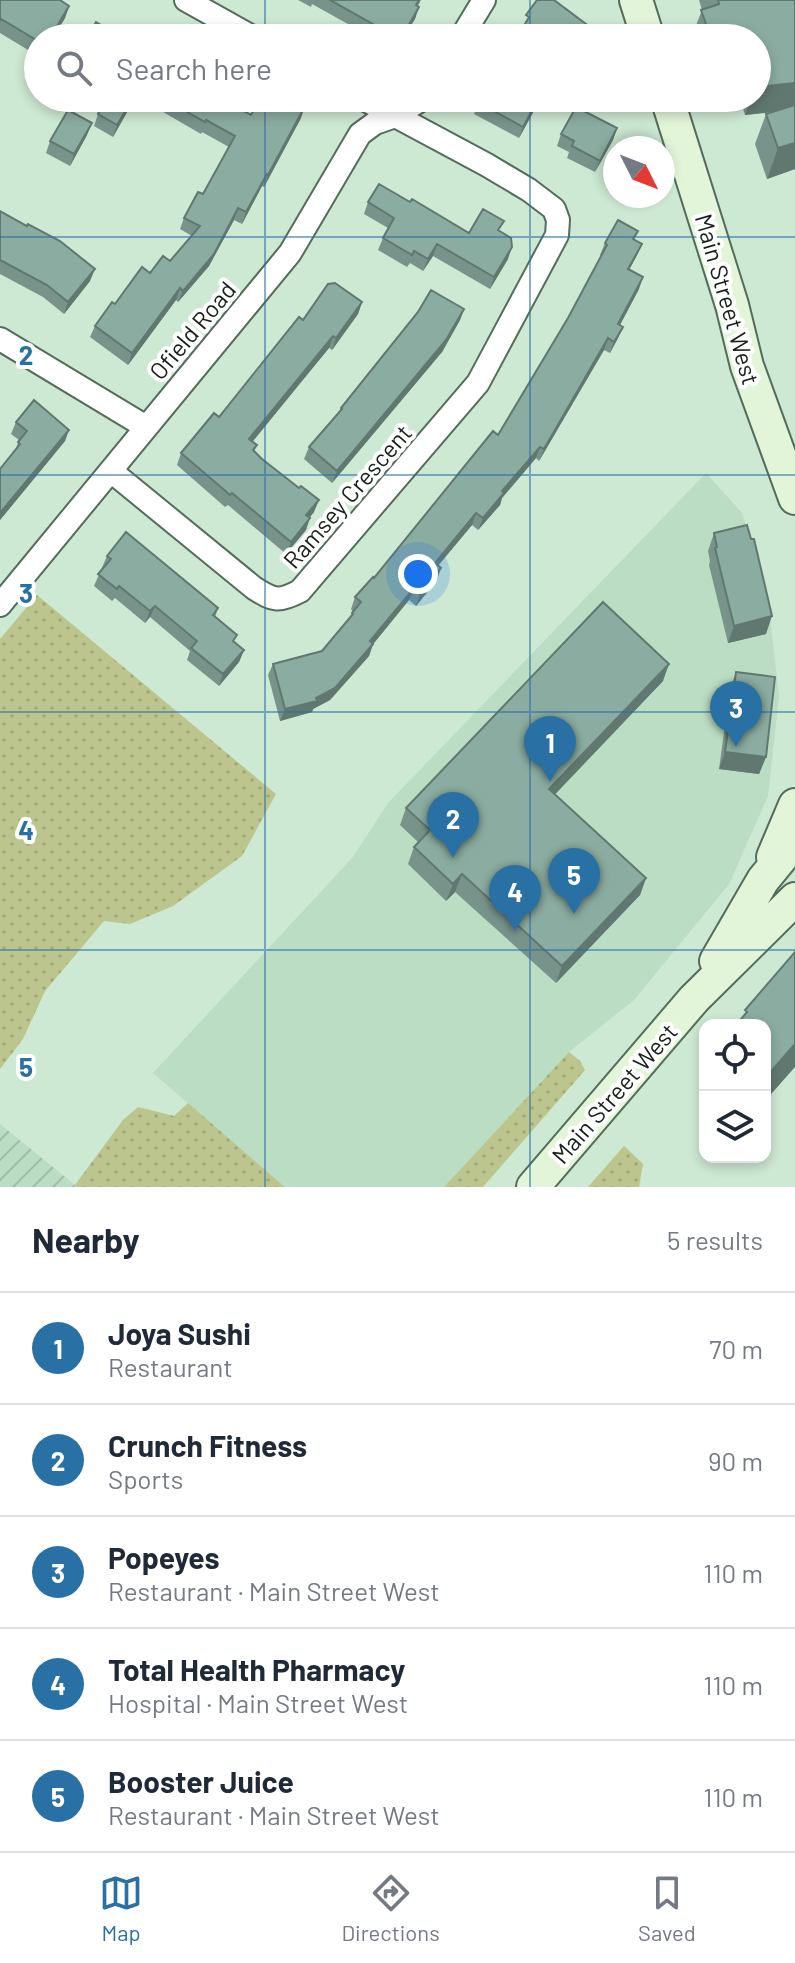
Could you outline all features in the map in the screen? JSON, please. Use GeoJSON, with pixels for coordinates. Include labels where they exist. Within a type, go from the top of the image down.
{"type":"FeatureCollection","features":[{"type":"Feature","properties":{"kind":"main road"},"geometry":{"type":"LineString","coordinates":[[636,0],[644,24]]}},
{"type":"Feature","properties":{"kind":"main road","name":"Main Street West"},"geometry":{"type":"LineString","coordinates":[[671,112],[732,305],[747,366],[795,498]]}},
{"type":"Feature","properties":{"kind":"main road"},"geometry":{"type":"LineString","coordinates":[[763,880],[795,805]]}},
{"type":"Feature","properties":{"kind":"main road","name":"Main Street West"},"geometry":{"type":"LineString","coordinates":[[694,999],[763,880],[795,841]]}},
{"type":"Feature","properties":{"kind":"main road","name":"Main Street West"},"geometry":{"type":"LineString","coordinates":[[533,1187],[694,999],[795,899]]}},
{"type":"Feature","properties":{"kind":"street"},"geometry":{"type":"LineString","coordinates":[[186,0],[229,24]]}},
{"type":"Feature","properties":{"kind":"street"},"geometry":{"type":"LineString","coordinates":[[469,24],[484,0]]}},
{"type":"Feature","properties":{"kind":"street"},"geometry":{"type":"LineString","coordinates":[[388,112],[395,116]]}},
{"type":"Feature","properties":{"kind":"street","name":"Ofield Road"},"geometry":{"type":"LineString","coordinates":[[0,605],[290,253],[360,134],[375,123],[403,112]]}},
{"type":"Feature","properties":{"kind":"street","name":"Ramsey Crescent"},"geometry":{"type":"LineString","coordinates":[[111,471],[254,588],[270,599],[284,599],[300,591],[478,383],[557,235],[558,220],[554,209],[529,190],[395,116]]}},
{"type":"Feature","properties":{"kind":"street"},"geometry":{"type":"LineString","coordinates":[[0,339],[146,427]]}},
{"type":"Feature","properties":{"kind":"shaded area"},"geometry":{"type":"Polygon","coordinates":[[[706,473],[742,513],[767,589],[779,697],[768,796],[729,884],[634,1000],[569,1052],[444,1187],[285,1187],[153,1073],[353,857],[388,803],[706,473]]]}},
{"type":"Feature","properties":{"kind":"shaded area"},"geometry":{"type":"Polygon","coordinates":[[[37,595],[276,794],[242,856],[173,906],[130,924],[104,921],[45,991],[23,1039],[0,1069],[0,639],[37,595]]]}},
{"type":"Feature","properties":{"kind":"shaded area"},"geometry":{"type":"Polygon","coordinates":[[[569,1052],[585,1070],[483,1187],[444,1187],[569,1052]]]}},
{"type":"Feature","properties":{"kind":"shaded area"},"geometry":{"type":"Polygon","coordinates":[[[188,1103],[285,1187],[75,1185],[123,1120],[138,1107],[174,1116],[188,1103]]]}},
{"type":"Feature","properties":{"kind":"shaded area"},"geometry":{"type":"Polygon","coordinates":[[[0,1124],[75,1185],[77,1187],[0,1187],[0,1124]]]}},
{"type":"Feature","properties":{"kind":"shaded area"},"geometry":{"type":"Polygon","coordinates":[[[624,1146],[643,1164],[639,1187],[588,1187],[624,1146]]]}},
{"type":"Feature","properties":{"kind":"building"},"geometry":{"type":"Polygon","coordinates":[[[0,0],[60,0],[69,6],[58,24],[24,24],[24,33],[0,21],[0,0]]]}},
{"type":"Feature","properties":{"kind":"building"},"geometry":{"type":"Polygon","coordinates":[[[330,0],[419,0],[416,5],[419,7],[409,24],[373,24],[330,0]]]}},
{"type":"Feature","properties":{"kind":"building"},"geometry":{"type":"Polygon","coordinates":[[[537,0],[554,0],[586,24],[525,24],[529,17],[526,15],[537,0]]]}},
{"type":"Feature","properties":{"kind":"building"},"geometry":{"type":"Polygon","coordinates":[[[718,0],[795,0],[795,83],[771,86],[771,24],[706,24],[701,10],[719,4],[718,0]]]}},
{"type":"Feature","properties":{"kind":"building"},"geometry":{"type":"Polygon","coordinates":[[[795,105],[795,143],[778,148],[766,114],[795,105]]]}},
{"type":"Feature","properties":{"kind":"building"},"geometry":{"type":"Polygon","coordinates":[[[67,112],[92,123],[74,154],[50,141],[67,112]]]}},
{"type":"Feature","properties":{"kind":"building"},"geometry":{"type":"Polygon","coordinates":[[[99,112],[125,112],[117,125],[99,112]]]}},
{"type":"Feature","properties":{"kind":"building"},"geometry":{"type":"Polygon","coordinates":[[[188,112],[246,112],[251,115],[253,112],[302,112],[246,212],[238,208],[214,254],[183,291],[180,288],[132,353],[95,326],[142,267],[150,273],[163,256],[170,261],[200,226],[184,218],[198,192],[203,194],[235,136],[188,112]]]}},
{"type":"Feature","properties":{"kind":"building"},"geometry":{"type":"Polygon","coordinates":[[[496,112],[531,112],[523,127],[496,112]]]}},
{"type":"Feature","properties":{"kind":"building"},"geometry":{"type":"Polygon","coordinates":[[[573,112],[586,112],[617,128],[613,136],[603,136],[600,161],[572,146],[574,141],[561,134],[573,112]]]}},
{"type":"Feature","properties":{"kind":"building"},"geometry":{"type":"Polygon","coordinates":[[[379,184],[410,202],[412,199],[469,233],[483,209],[504,221],[498,230],[511,238],[512,247],[494,277],[437,244],[428,259],[414,251],[412,255],[383,238],[394,218],[368,202],[379,184]]]}},
{"type":"Feature","properties":{"kind":"building"},"geometry":{"type":"Polygon","coordinates":[[[0,211],[60,241],[95,269],[68,302],[47,285],[0,260],[0,211]]]}},
{"type":"Feature","properties":{"kind":"building"},"geometry":{"type":"Polygon","coordinates":[[[618,220],[638,231],[633,239],[642,244],[628,269],[643,277],[618,324],[623,327],[614,342],[608,338],[544,449],[540,447],[483,518],[476,513],[435,563],[441,568],[420,594],[414,588],[370,641],[373,644],[335,688],[316,698],[317,701],[285,709],[273,664],[322,651],[361,602],[355,597],[374,578],[493,431],[498,435],[568,318],[618,220]]]}},
{"type":"Feature","properties":{"kind":"building"},"geometry":{"type":"Polygon","coordinates":[[[335,283],[362,302],[336,338],[333,336],[249,439],[257,445],[253,450],[262,459],[319,500],[306,515],[310,518],[291,542],[181,453],[214,413],[219,417],[299,317],[303,320],[328,284],[335,283]]]}},
{"type":"Feature","properties":{"kind":"building"},"geometry":{"type":"Polygon","coordinates":[[[431,290],[464,309],[446,340],[337,471],[309,447],[418,312],[431,290]]]}},
{"type":"Feature","properties":{"kind":"building"},"geometry":{"type":"Polygon","coordinates":[[[34,400],[69,430],[0,513],[0,469],[27,431],[16,422],[34,400]]]}},
{"type":"Feature","properties":{"kind":"building"},"geometry":{"type":"Polygon","coordinates":[[[747,525],[751,539],[754,539],[772,616],[734,626],[714,533],[747,525]]]}},
{"type":"Feature","properties":{"kind":"building"},"geometry":{"type":"Polygon","coordinates":[[[126,532],[218,608],[213,615],[237,635],[233,641],[244,650],[223,674],[191,648],[197,641],[155,606],[150,611],[98,574],[111,559],[107,556],[126,532]]]}},
{"type":"Feature","properties":{"kind":"building"},"geometry":{"type":"Polygon","coordinates":[[[603,602],[669,664],[549,789],[646,878],[562,966],[462,874],[453,884],[414,847],[430,830],[406,808],[603,602]]]}},
{"type":"Feature","properties":{"kind":"building"},"geometry":{"type":"Polygon","coordinates":[[[736,672],[775,677],[766,757],[725,752],[736,672]]]}},
{"type":"Feature","properties":{"kind":"building"},"geometry":{"type":"Polygon","coordinates":[[[795,952],[795,1044],[771,1071],[771,1019],[741,1019],[747,1012],[745,1010],[795,952]]]}},
{"type":"Feature","properties":{"kind":"place","name":"Popeyes"},"geometry":{"type":"Point","coordinates":[736,747]}},
{"type":"Feature","properties":{"kind":"place","name":"Joya Sushi"},"geometry":{"type":"Point","coordinates":[550,782]}},
{"type":"Feature","properties":{"kind":"place","name":"Crunch Fitness"},"geometry":{"type":"Point","coordinates":[453,858]}},
{"type":"Feature","properties":{"kind":"place","name":"Booster Juice"},"geometry":{"type":"Point","coordinates":[574,914]}},
{"type":"Feature","properties":{"kind":"place","name":"Total Health Pharmacy"},"geometry":{"type":"Point","coordinates":[515,931]}}]}
